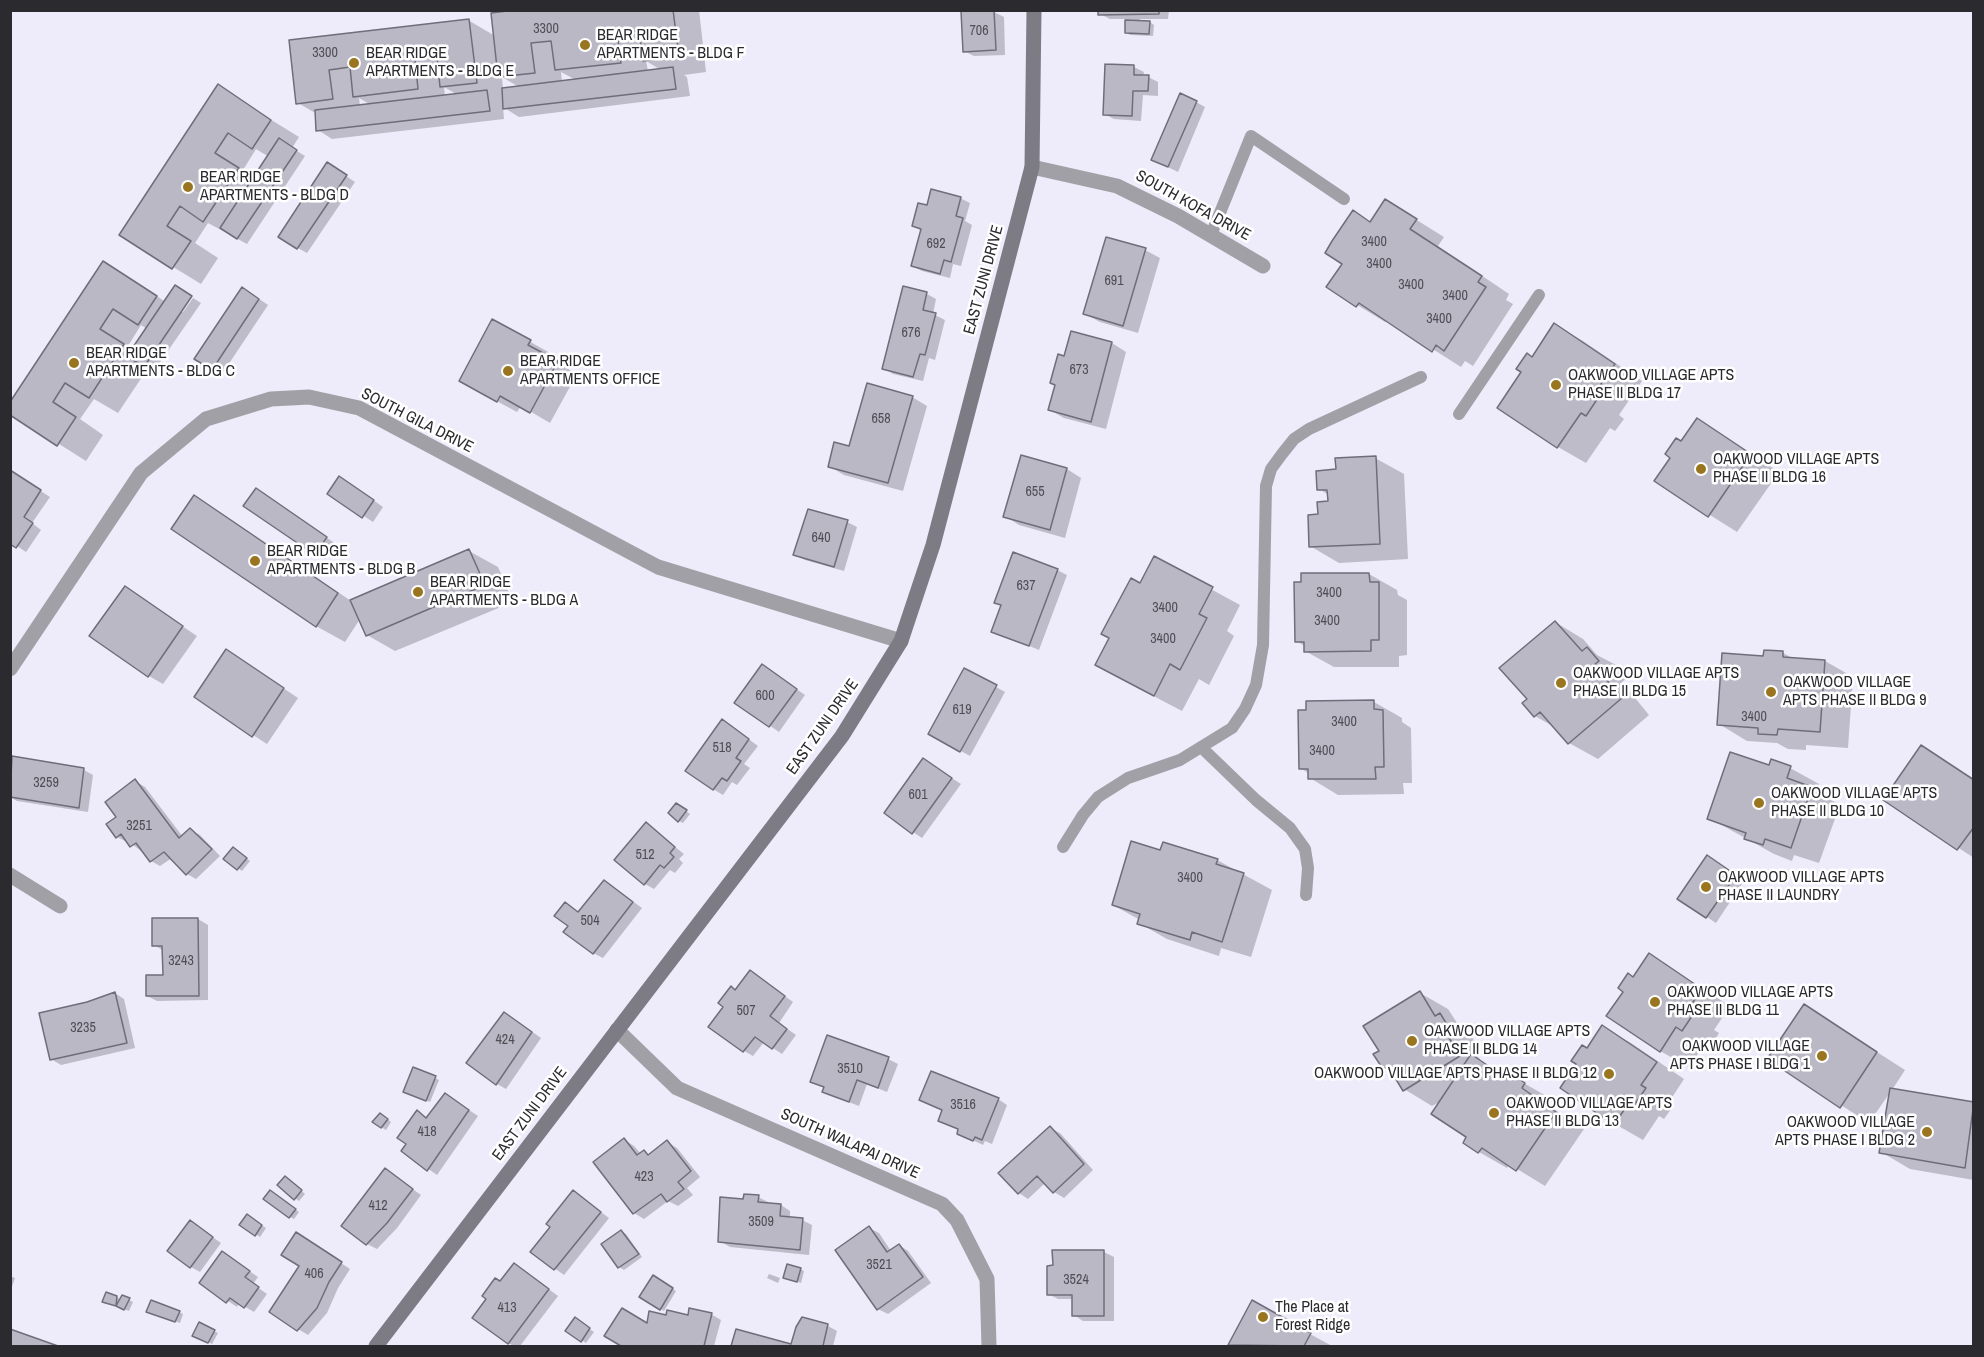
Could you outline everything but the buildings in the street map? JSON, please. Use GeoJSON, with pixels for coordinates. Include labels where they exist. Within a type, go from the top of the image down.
{"type":"FeatureCollection","features":[{"type":"Feature","properties":{"kind":"street","name":"EAST ZUNI DRIVE"},"geometry":{"type":"LineString","coordinates":[[376,1347],[842,736],[901,641],[933,544],[1032,167],[1034,10]]}},
{"type":"Feature","properties":{"kind":"street","name":"SOUTH KOFA DRIVE"},"geometry":{"type":"LineString","coordinates":[[1032,167],[1117,186],[1178,216],[1263,266]]}},
{"type":"Feature","properties":{"kind":"street","name":"SOUTH GILA DRIVE"},"geometry":{"type":"LineString","coordinates":[[10,669],[141,473],[206,419],[271,399],[309,397],[359,408],[658,567],[901,641]]}},
{"type":"Feature","properties":{"kind":"street"},"geometry":{"type":"LineString","coordinates":[[10,875],[60,906]]}},
{"type":"Feature","properties":{"kind":"street","name":"SOUTH WALAPAI DRIVE"},"geometry":{"type":"LineString","coordinates":[[617,1030],[677,1088],[942,1204],[957,1220],[987,1279],[989,1347]]}},
{"type":"Feature","properties":{"kind":"lane"},"geometry":{"type":"LineString","coordinates":[[1211,235],[1251,136],[1344,198]]}},
{"type":"Feature","properties":{"kind":"lane"},"geometry":{"type":"LineString","coordinates":[[1460,414],[1539,295]]}},
{"type":"Feature","properties":{"kind":"lane"},"geometry":{"type":"LineString","coordinates":[[1063,847],[1083,815],[1098,797],[1128,778],[1180,760],[1232,728],[1245,708],[1256,685],[1263,645],[1264,515],[1266,486],[1271,469],[1294,439],[1310,429],[1421,376]]}},
{"type":"Feature","properties":{"kind":"lane"},"geometry":{"type":"LineString","coordinates":[[1201,747],[1290,828],[1305,849],[1308,868],[1306,895]]}},
{"type":"Feature","properties":{"kind":"place","name":"BEAR RIDGE APARTMENTS - BLDG F"},"geometry":{"type":"Point","coordinates":[585,45]}},
{"type":"Feature","properties":{"kind":"place","name":"BEAR RIDGE APARTMENTS - BLDG E"},"geometry":{"type":"Point","coordinates":[354,63]}},
{"type":"Feature","properties":{"kind":"place","name":"BEAR RIDGE APARTMENTS - BLDG D"},"geometry":{"type":"Point","coordinates":[188,187]}},
{"type":"Feature","properties":{"kind":"place","name":"BEAR RIDGE APARTMENTS - BLDG C"},"geometry":{"type":"Point","coordinates":[74,363]}},
{"type":"Feature","properties":{"kind":"place","name":"BEAR RIDGE APARTMENTS OFFICE"},"geometry":{"type":"Point","coordinates":[508,371]}},
{"type":"Feature","properties":{"kind":"place","name":"OAKWOOD VILLAGE APTS PHASE II BLDG 17"},"geometry":{"type":"Point","coordinates":[1556,385]}},
{"type":"Feature","properties":{"kind":"place","name":"OAKWOOD VILLAGE APTS PHASE II BLDG 16"},"geometry":{"type":"Point","coordinates":[1701,469]}},
{"type":"Feature","properties":{"kind":"place","name":"BEAR RIDGE APARTMENTS - BLDG B"},"geometry":{"type":"Point","coordinates":[255,561]}},
{"type":"Feature","properties":{"kind":"place","name":"BEAR RIDGE APARTMENTS - BLDG A"},"geometry":{"type":"Point","coordinates":[418,592]}},
{"type":"Feature","properties":{"kind":"place","name":"OAKWOOD VILLAGE APTS PHASE II BLDG 15"},"geometry":{"type":"Point","coordinates":[1561,683]}},
{"type":"Feature","properties":{"kind":"place","name":"OAKWOOD VILLAGE APTS PHASE II BLDG 9"},"geometry":{"type":"Point","coordinates":[1771,692]}},
{"type":"Feature","properties":{"kind":"place","name":"OAKWOOD VILLAGE APTS PHASE II BLDG 10"},"geometry":{"type":"Point","coordinates":[1759,803]}},
{"type":"Feature","properties":{"kind":"place","name":"OAKWOOD VILLAGE APTS PHASE II LAUNDRY"},"geometry":{"type":"Point","coordinates":[1706,887]}},
{"type":"Feature","properties":{"kind":"place","name":"OAKWOOD VILLAGE APTS PHASE II BLDG 11"},"geometry":{"type":"Point","coordinates":[1655,1002]}},
{"type":"Feature","properties":{"kind":"place","name":"OAKWOOD VILLAGE APTS PHASE II BLDG 14"},"geometry":{"type":"Point","coordinates":[1412,1041]}},
{"type":"Feature","properties":{"kind":"place","name":"OAKWOOD VILLAGE APTS PHASE I BLDG 1"},"geometry":{"type":"Point","coordinates":[1822,1056]}},
{"type":"Feature","properties":{"kind":"place","name":"OAKWOOD VILLAGE APTS PHASE II BLDG 12"},"geometry":{"type":"Point","coordinates":[1609,1074]}},
{"type":"Feature","properties":{"kind":"place","name":"OAKWOOD VILLAGE APTS PHASE II BLDG 13"},"geometry":{"type":"Point","coordinates":[1494,1113]}},
{"type":"Feature","properties":{"kind":"place","name":"OAKWOOD VILLAGE APTS PHASE I BLDG 2"},"geometry":{"type":"Point","coordinates":[1927,1132]}},
{"type":"Feature","properties":{"kind":"place","name":"The Place at Forest Ridge"},"geometry":{"type":"Point","coordinates":[1263,1317]}}]}
